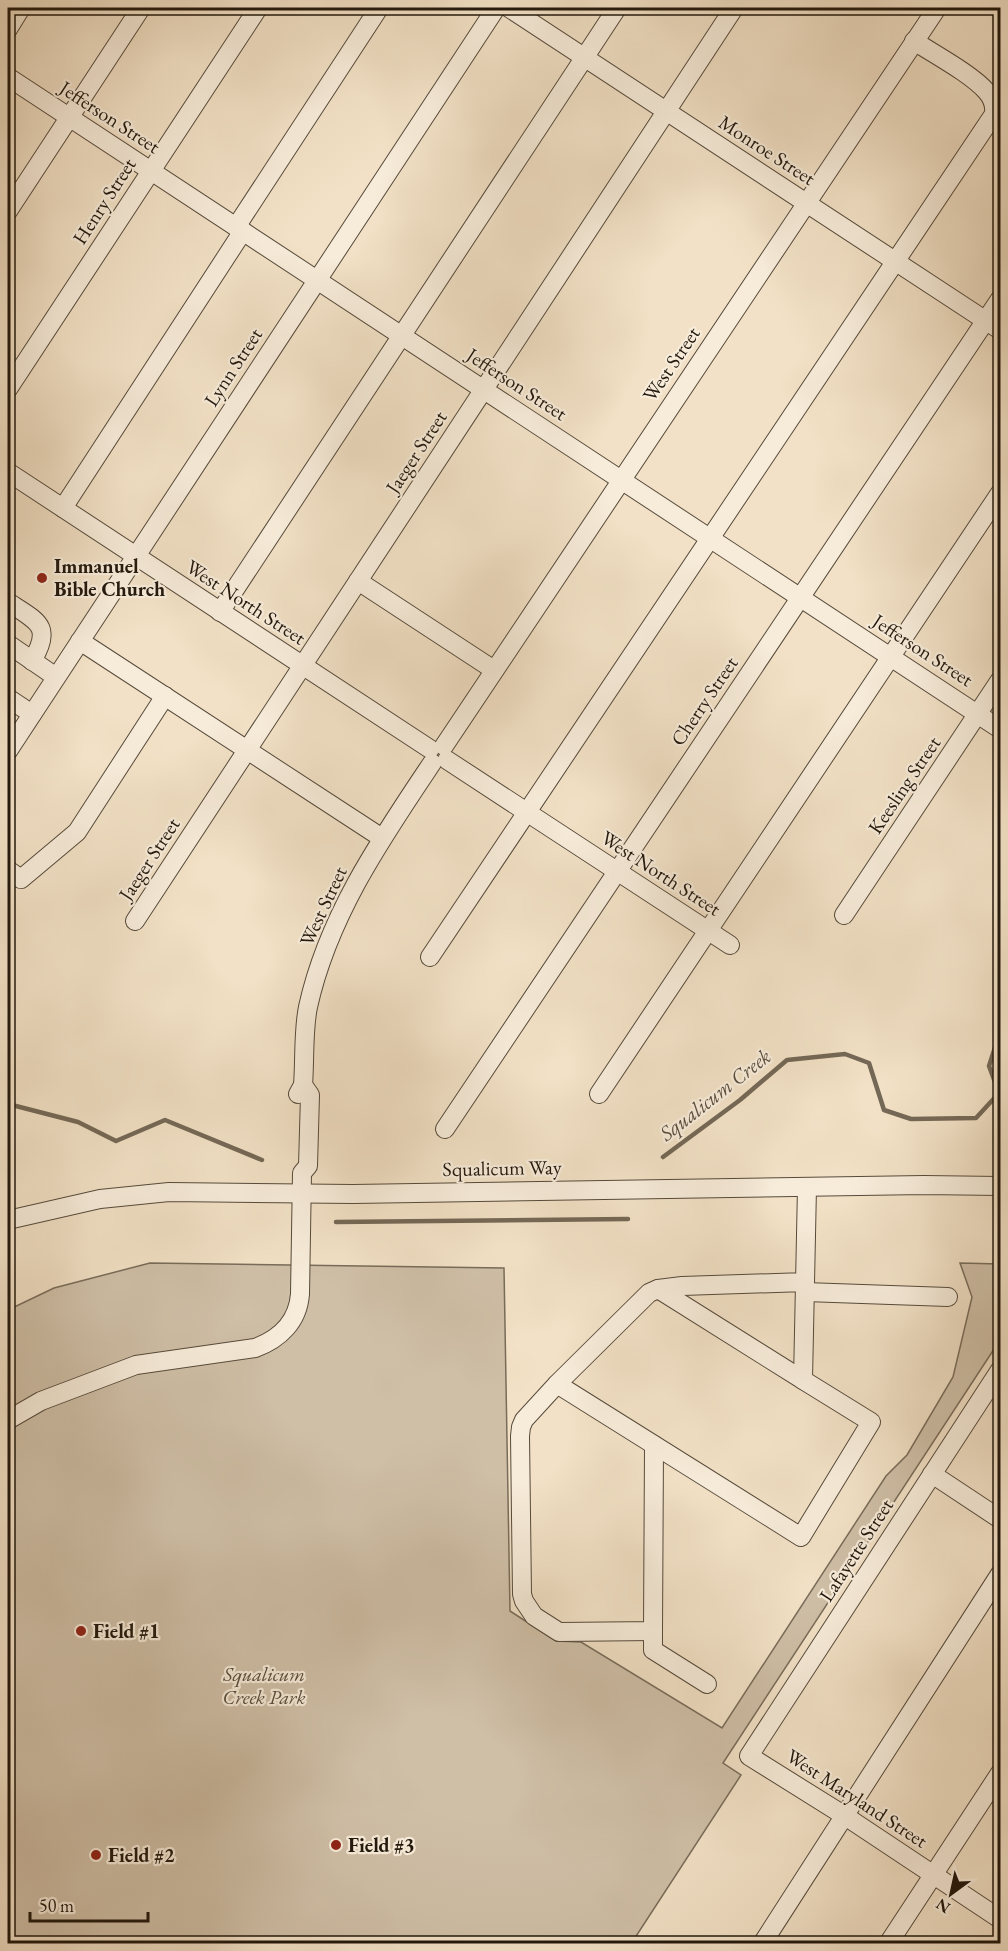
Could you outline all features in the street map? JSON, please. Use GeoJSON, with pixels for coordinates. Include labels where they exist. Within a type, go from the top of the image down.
{"type":"FeatureCollection","features":[{"type":"Feature","properties":{"kind":"street"},"geometry":{"type":"LineString","coordinates":[[8,29],[21,8]]}},
{"type":"Feature","properties":{"kind":"street"},"geometry":{"type":"LineString","coordinates":[[8,211],[141,8]]}},
{"type":"Feature","properties":{"kind":"street","name":"Henry Street"},"geometry":{"type":"LineString","coordinates":[[8,389],[258,8]]}},
{"type":"Feature","properties":{"kind":"street"},"geometry":{"type":"LineString","coordinates":[[63,508],[379,8]]}},
{"type":"Feature","properties":{"kind":"street","name":"Lynn Street"},"geometry":{"type":"LineString","coordinates":[[9,747],[496,8]]}},
{"type":"Feature","properties":{"kind":"street","name":"Monroe Street"},"geometry":{"type":"LineString","coordinates":[[508,8],[993,325]]}},
{"type":"Feature","properties":{"kind":"street"},"geometry":{"type":"LineString","coordinates":[[220,612],[617,8]]}},
{"type":"Feature","properties":{"kind":"street","name":"Jaeger Street"},"geometry":{"type":"LineString","coordinates":[[135,921],[734,8]]}},
{"type":"Feature","properties":{"kind":"street","name":"West Street"},"geometry":{"type":"LineString","coordinates":[[8,1420],[41,1401],[136,1365],[255,1348],[279,1336],[293,1317],[300,1299],[302,1173],[308,1166],[310,1095],[303,1085],[308,1009],[324,952],[343,906],[382,838],[937,8]]}},
{"type":"Feature","properties":{"kind":"street"},"geometry":{"type":"LineString","coordinates":[[430,957],[991,119],[995,109],[988,93],[978,83],[914,41]]}},
{"type":"Feature","properties":{"kind":"street","name":"Jefferson Street"},"geometry":{"type":"LineString","coordinates":[[8,77],[979,713],[1000,729]]}},
{"type":"Feature","properties":{"kind":"street","name":"Cherry Street"},"geometry":{"type":"LineString","coordinates":[[445,1129],[801,597],[993,325],[1000,299]]}},
{"type":"Feature","properties":{"kind":"street","name":"West North Street"},"geometry":{"type":"LineString","coordinates":[[8,472],[730,945]]}},
{"type":"Feature","properties":{"kind":"street"},"geometry":{"type":"LineString","coordinates":[[599,1094],[1000,493]]}},
{"type":"Feature","properties":{"kind":"street"},"geometry":{"type":"LineString","coordinates":[[358,581],[494,670]]}},
{"type":"Feature","properties":{"kind":"street"},"geometry":{"type":"LineString","coordinates":[[8,602],[35,620],[42,628],[43,638],[40,649],[32,661]]}},
{"type":"Feature","properties":{"kind":"street"},"geometry":{"type":"LineString","coordinates":[[80,640],[382,838]]}},
{"type":"Feature","properties":{"kind":"street"},"geometry":{"type":"LineString","coordinates":[[8,644],[56,677]]}},
{"type":"Feature","properties":{"kind":"street","name":"Keesling Street"},"geometry":{"type":"LineString","coordinates":[[844,915],[1000,680]]}},
{"type":"Feature","properties":{"kind":"street"},"geometry":{"type":"LineString","coordinates":[[14,875],[77,832],[165,696]]}},
{"type":"Feature","properties":{"kind":"street"},"geometry":{"type":"LineString","coordinates":[[8,698],[32,714]]}},
{"type":"Feature","properties":{"kind":"street","name":"Squalicum Way"},"geometry":{"type":"LineString","coordinates":[[8,1220],[100,1199],[170,1192],[302,1193],[1000,1186]]}},
{"type":"Feature","properties":{"kind":"street"},"geometry":{"type":"LineString","coordinates":[[804,1380],[807,1187]]}},
{"type":"Feature","properties":{"kind":"street"},"geometry":{"type":"LineString","coordinates":[[653,1630],[559,1632],[534,1616],[524,1601],[521,1427],[532,1410],[649,1293],[658,1289],[682,1286],[805,1287],[948,1296]]}},
{"type":"Feature","properties":{"kind":"street"},"geometry":{"type":"LineString","coordinates":[[557,1384],[801,1537],[871,1422],[658,1289]]}},
{"type":"Feature","properties":{"kind":"street","name":"Lafayette Street"},"geometry":{"type":"LineString","coordinates":[[749,1756],[1000,1370]]}},
{"type":"Feature","properties":{"kind":"street"},"geometry":{"type":"LineString","coordinates":[[654,1445],[653,1650],[707,1684]]}},
{"type":"Feature","properties":{"kind":"street"},"geometry":{"type":"LineString","coordinates":[[932,1474],[1000,1519]]}},
{"type":"Feature","properties":{"kind":"street"},"geometry":{"type":"LineString","coordinates":[[762,1944],[1000,1574]]}},
{"type":"Feature","properties":{"kind":"street","name":"West Maryland Street"},"geometry":{"type":"LineString","coordinates":[[749,1756],[845,1816],[1000,1920]]}},
{"type":"Feature","properties":{"kind":"street"},"geometry":{"type":"LineString","coordinates":[[888,1944],[1000,1773]]}},
{"type":"Feature","properties":{"kind":"green space","name":"Squalicum Creek Park"},"geometry":{"type":"Polygon","coordinates":[[[150,1263],[504,1268],[510,1611],[556,1641],[581,1642],[722,1728],[886,1476],[907,1455],[953,1377],[972,1297],[960,1263],[1000,1264],[1000,1340],[723,1763],[741,1775],[631,1944],[8,1943],[8,1310],[54,1288],[150,1263]]]}},
{"type":"Feature","properties":{"kind":"waterway","name":"Squalicum Creek"},"geometry":{"type":"LineString","coordinates":[[663,1157],[740,1100],[787,1060],[845,1054],[869,1063],[884,1110],[911,1119],[976,1118],[999,1093],[989,1066],[1000,1032]]}},
{"type":"Feature","properties":{"kind":"waterway","name":"Squalicum Creek"},"geometry":{"type":"LineString","coordinates":[[8,1108],[12,1105],[78,1122],[116,1141],[165,1120],[262,1160]]}},
{"type":"Feature","properties":{"kind":"waterway","name":"Squalicum Creek"},"geometry":{"type":"LineString","coordinates":[[336,1222],[628,1219]]}},
{"type":"Feature","properties":{"kind":"place","name":"Immanuel Bible Church"},"geometry":{"type":"Point","coordinates":[42,578]}},
{"type":"Feature","properties":{"kind":"place","name":"Field #1"},"geometry":{"type":"Point","coordinates":[81,1631]}},
{"type":"Feature","properties":{"kind":"place","name":"Field #3"},"geometry":{"type":"Point","coordinates":[336,1845]}},
{"type":"Feature","properties":{"kind":"place","name":"Field #2"},"geometry":{"type":"Point","coordinates":[96,1855]}}]}
